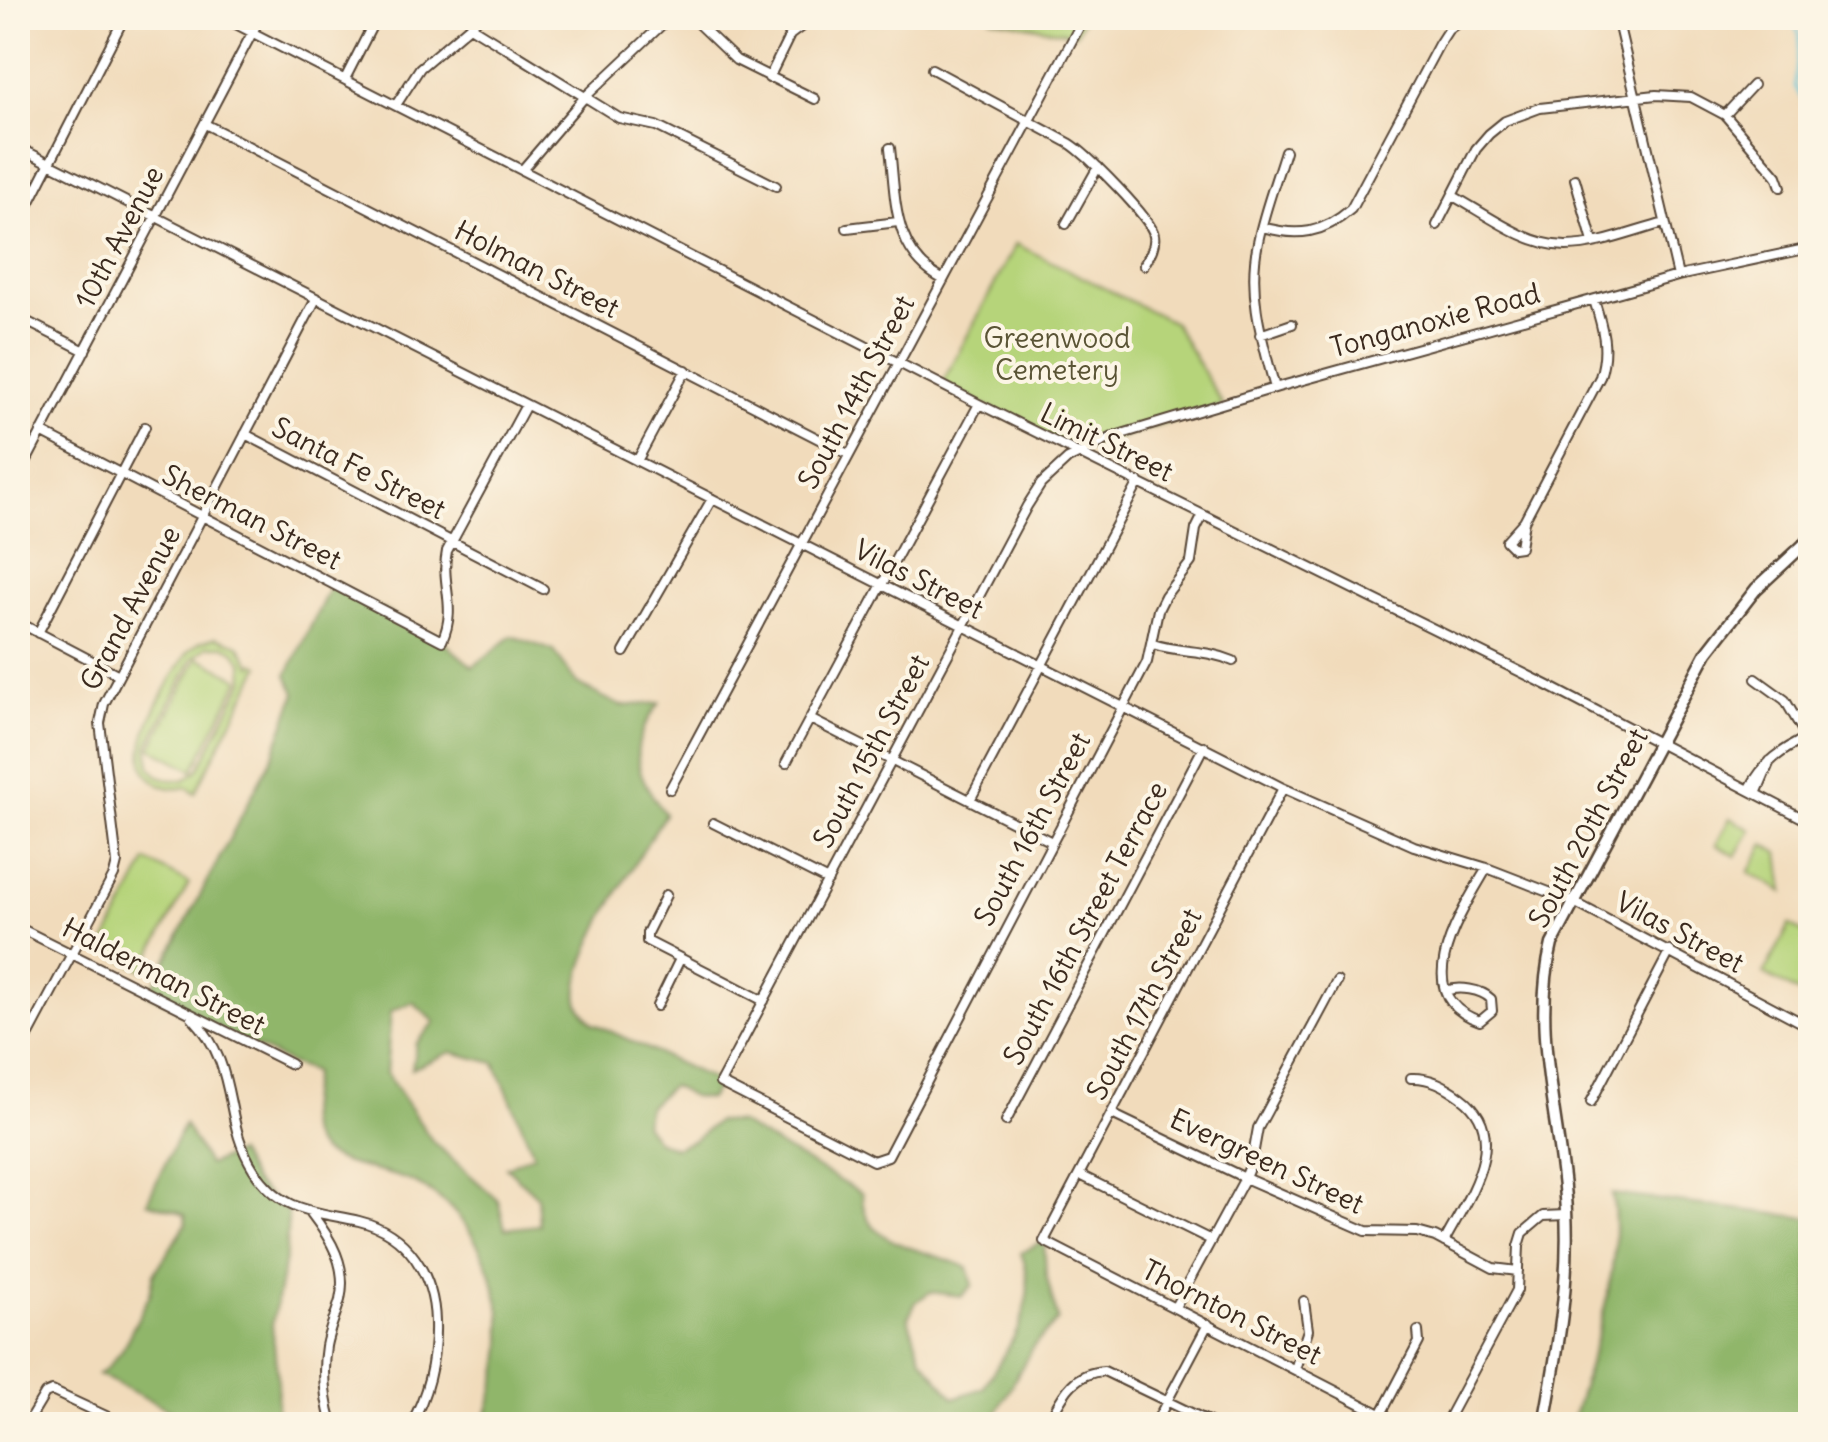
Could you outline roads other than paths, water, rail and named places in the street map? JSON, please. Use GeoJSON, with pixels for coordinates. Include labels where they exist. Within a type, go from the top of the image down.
{"type":"FeatureCollection","features":[{"type":"Feature","properties":{"kind":"main road","name":"South 20th Street"},"geometry":{"type":"LineString","coordinates":[[1544,1424],[1567,1282],[1566,1215],[1544,996],[1552,944],[1707,652],[1756,589],[1810,539]]}},
{"type":"Feature","properties":{"kind":"street"},"geometry":{"type":"LineString","coordinates":[[18,225],[124,18]]}},
{"type":"Feature","properties":{"kind":"street","name":"Limit Street"},"geometry":{"type":"LineString","coordinates":[[224,18],[1810,822]]}},
{"type":"Feature","properties":{"kind":"street","name":"10th Avenue"},"geometry":{"type":"LineString","coordinates":[[18,477],[260,18]]}},
{"type":"Feature","properties":{"kind":"street"},"geometry":{"type":"LineString","coordinates":[[345,79],[376,18]]}},
{"type":"Feature","properties":{"kind":"street"},"geometry":{"type":"LineString","coordinates":[[396,105],[420,68],[479,18]]}},
{"type":"Feature","properties":{"kind":"street"},"geometry":{"type":"LineString","coordinates":[[523,169],[583,98],[669,18]]}},
{"type":"Feature","properties":{"kind":"street"},"geometry":{"type":"LineString","coordinates":[[692,18],[728,55],[815,99]]}},
{"type":"Feature","properties":{"kind":"street","name":"South 14th Street"},"geometry":{"type":"LineString","coordinates":[[670,790],[1084,18]]}},
{"type":"Feature","properties":{"kind":"street"},"geometry":{"type":"LineString","coordinates":[[1262,227],[1308,233],[1337,222],[1352,209],[1439,44],[1464,18]]}},
{"type":"Feature","properties":{"kind":"street"},"geometry":{"type":"LineString","coordinates":[[1534,18],[1571,22],[1595,18]]}},
{"type":"Feature","properties":{"kind":"street"},"geometry":{"type":"LineString","coordinates":[[1617,18],[1678,276]]}},
{"type":"Feature","properties":{"kind":"street"},"geometry":{"type":"LineString","coordinates":[[470,26],[630,123],[656,126],[776,186]]}},
{"type":"Feature","properties":{"kind":"street"},"geometry":{"type":"LineString","coordinates":[[769,78],[790,35],[802,26]]}},
{"type":"Feature","properties":{"kind":"street"},"geometry":{"type":"LineString","coordinates":[[932,69],[1080,149],[1150,225],[1154,244],[1144,265]]}},
{"type":"Feature","properties":{"kind":"street"},"geometry":{"type":"LineString","coordinates":[[1725,115],[1753,85]]}},
{"type":"Feature","properties":{"kind":"street"},"geometry":{"type":"LineString","coordinates":[[1437,226],[1476,149],[1504,122],[1540,108],[1674,94],[1691,97],[1725,115],[1777,176],[1781,187]]}},
{"type":"Feature","properties":{"kind":"street","name":"Holman Street"},"geometry":{"type":"LineString","coordinates":[[204,124],[848,454]]}},
{"type":"Feature","properties":{"kind":"street","name":"Vilas Street"},"geometry":{"type":"LineString","coordinates":[[18,146],[1283,788],[1373,830],[1572,901],[1810,1026]]}},
{"type":"Feature","properties":{"kind":"street"},"geometry":{"type":"LineString","coordinates":[[890,148],[898,222],[907,248],[929,272],[942,279]]}},
{"type":"Feature","properties":{"kind":"street"},"geometry":{"type":"LineString","coordinates":[[1275,388],[1260,334],[1254,274],[1262,227],[1286,152]]}},
{"type":"Feature","properties":{"kind":"street"},"geometry":{"type":"LineString","coordinates":[[1066,224],[1098,167]]}},
{"type":"Feature","properties":{"kind":"street"},"geometry":{"type":"LineString","coordinates":[[1575,180],[1594,242]]}},
{"type":"Feature","properties":{"kind":"street"},"geometry":{"type":"LineString","coordinates":[[1452,196],[1542,242],[1568,246],[1664,222]]}},
{"type":"Feature","properties":{"kind":"street"},"geometry":{"type":"LineString","coordinates":[[847,228],[898,222]]}},
{"type":"Feature","properties":{"kind":"street","name":"Tonganoxie Road"},"geometry":{"type":"LineString","coordinates":[[1077,452],[1115,436],[1275,388],[1678,276],[1810,248]]}},
{"type":"Feature","properties":{"kind":"street","name":"Grand Avenue"},"geometry":{"type":"LineString","coordinates":[[18,1055],[117,864],[100,723],[104,704],[316,299]]}},
{"type":"Feature","properties":{"kind":"street"},"geometry":{"type":"LineString","coordinates":[[1524,522],[1600,377],[1606,356],[1594,300]]}},
{"type":"Feature","properties":{"kind":"street"},"geometry":{"type":"LineString","coordinates":[[18,317],[85,351]]}},
{"type":"Feature","properties":{"kind":"street"},"geometry":{"type":"LineString","coordinates":[[1260,334],[1292,324]]}},
{"type":"Feature","properties":{"kind":"street"},"geometry":{"type":"LineString","coordinates":[[637,461],[686,370]]}},
{"type":"Feature","properties":{"kind":"street"},"geometry":{"type":"LineString","coordinates":[[786,763],[979,404]]}},
{"type":"Feature","properties":{"kind":"street"},"geometry":{"type":"LineString","coordinates":[[452,542],[526,405]]}},
{"type":"Feature","properties":{"kind":"street"},"geometry":{"type":"LineString","coordinates":[[38,633],[146,427]]}},
{"type":"Feature","properties":{"kind":"street","name":"Sherman Street"},"geometry":{"type":"LineString","coordinates":[[41,432],[442,641],[451,610],[444,568],[452,542]]}},
{"type":"Feature","properties":{"kind":"street","name":"Santa Fe Street"},"geometry":{"type":"LineString","coordinates":[[245,434],[543,589]]}},
{"type":"Feature","properties":{"kind":"street","name":"South 15th Street"},"geometry":{"type":"LineString","coordinates":[[720,1083],[1041,484],[1077,452]]}},
{"type":"Feature","properties":{"kind":"street"},"geometry":{"type":"LineString","coordinates":[[970,800],[1139,482]]}},
{"type":"Feature","properties":{"kind":"street"},"geometry":{"type":"LineString","coordinates":[[624,652],[712,499]]}},
{"type":"Feature","properties":{"kind":"street","name":"South 16th Street"},"geometry":{"type":"LineString","coordinates":[[720,1083],[873,1162],[884,1160],[1147,662],[1158,610],[1191,562],[1202,515]]}},
{"type":"Feature","properties":{"kind":"street"},"geometry":{"type":"LineString","coordinates":[[18,622],[119,675]]}},
{"type":"Feature","properties":{"kind":"street"},"geometry":{"type":"LineString","coordinates":[[1153,644],[1180,651],[1214,652],[1233,661]]}},
{"type":"Feature","properties":{"kind":"street"},"geometry":{"type":"LineString","coordinates":[[1752,792],[1770,761],[1809,737],[1785,700],[1756,679]]}},
{"type":"Feature","properties":{"kind":"street"},"geometry":{"type":"LineString","coordinates":[[810,720],[1050,842]]}},
{"type":"Feature","properties":{"kind":"street","name":"South 16th Street Terrace"},"geometry":{"type":"LineString","coordinates":[[1006,1121],[1204,746]]}},
{"type":"Feature","properties":{"kind":"street","name":"South 17th Street"},"geometry":{"type":"LineString","coordinates":[[1044,1241],[1283,788]]}},
{"type":"Feature","properties":{"kind":"street"},"geometry":{"type":"LineString","coordinates":[[713,823],[828,881]]}},
{"type":"Feature","properties":{"kind":"street"},"geometry":{"type":"LineString","coordinates":[[1446,992],[1471,990],[1488,996],[1493,1003],[1492,1011],[1480,1020],[1451,1004],[1446,992],[1444,956],[1447,941],[1486,868]]}},
{"type":"Feature","properties":{"kind":"street"},"geometry":{"type":"LineString","coordinates":[[666,895],[646,933],[647,941],[764,1001]]}},
{"type":"Feature","properties":{"kind":"street","name":"Halderman Street"},"geometry":{"type":"LineString","coordinates":[[18,927],[291,1064]]}},
{"type":"Feature","properties":{"kind":"street"},"geometry":{"type":"LineString","coordinates":[[1591,1102],[1670,952]]}},
{"type":"Feature","properties":{"kind":"street"},"geometry":{"type":"LineString","coordinates":[[657,1006],[680,959]]}},
{"type":"Feature","properties":{"kind":"street"},"geometry":{"type":"LineString","coordinates":[[1175,1307],[1245,1178],[1258,1128],[1336,982]]}},
{"type":"Feature","properties":{"kind":"street"},"geometry":{"type":"LineString","coordinates":[[192,1017],[217,1050],[243,1150],[269,1188],[289,1204],[310,1213],[360,1222],[393,1237],[414,1258],[431,1285],[436,1345],[430,1380],[410,1424]]}},
{"type":"Feature","properties":{"kind":"street"},"geometry":{"type":"LineString","coordinates":[[217,1050],[234,1037]]}},
{"type":"Feature","properties":{"kind":"street"},"geometry":{"type":"LineString","coordinates":[[1412,1078],[1425,1077],[1470,1104],[1486,1139],[1481,1172],[1444,1242]]}},
{"type":"Feature","properties":{"kind":"street","name":"Evergreen Street"},"geometry":{"type":"LineString","coordinates":[[1112,1114],[1366,1231],[1416,1232],[1492,1268],[1518,1271]]}},
{"type":"Feature","properties":{"kind":"street"},"geometry":{"type":"LineString","coordinates":[[1080,1175],[1211,1240]]}},
{"type":"Feature","properties":{"kind":"street"},"geometry":{"type":"LineString","coordinates":[[310,1213],[330,1238],[342,1285],[326,1346],[325,1394],[332,1424]]}},
{"type":"Feature","properties":{"kind":"street"},"geometry":{"type":"LineString","coordinates":[[1444,1424],[1517,1290],[1523,1233],[1543,1216],[1566,1215]]}},
{"type":"Feature","properties":{"kind":"street"},"geometry":{"type":"LineString","coordinates":[[330,1238],[340,1218]]}},
{"type":"Feature","properties":{"kind":"street","name":"Thornton Street"},"geometry":{"type":"LineString","coordinates":[[1044,1241],[1400,1424]]}},
{"type":"Feature","properties":{"kind":"street"},"geometry":{"type":"LineString","coordinates":[[1295,1370],[1308,1330],[1304,1301]]}},
{"type":"Feature","properties":{"kind":"street"},"geometry":{"type":"LineString","coordinates":[[1155,1424],[1208,1324]]}},
{"type":"Feature","properties":{"kind":"street"},"geometry":{"type":"LineString","coordinates":[[1376,1424],[1419,1342],[1418,1331]]}},
{"type":"Feature","properties":{"kind":"street"},"geometry":{"type":"LineString","coordinates":[[1048,1424],[1075,1378],[1104,1370],[1214,1424]]}},
{"type":"Feature","properties":{"kind":"street"},"geometry":{"type":"LineString","coordinates":[[27,1424],[45,1394],[59,1392],[123,1424]]}},
{"type":"Feature","properties":{"kind":"waterway"},"geometry":{"type":"LineString","coordinates":[[1790,18],[1800,35],[1795,86],[1810,115]]}},
{"type":"Feature","properties":{"kind":"park label","name":"Greenwood Cemetery"},"geometry":{"type":"Point","coordinates":[1057,354]}}]}
